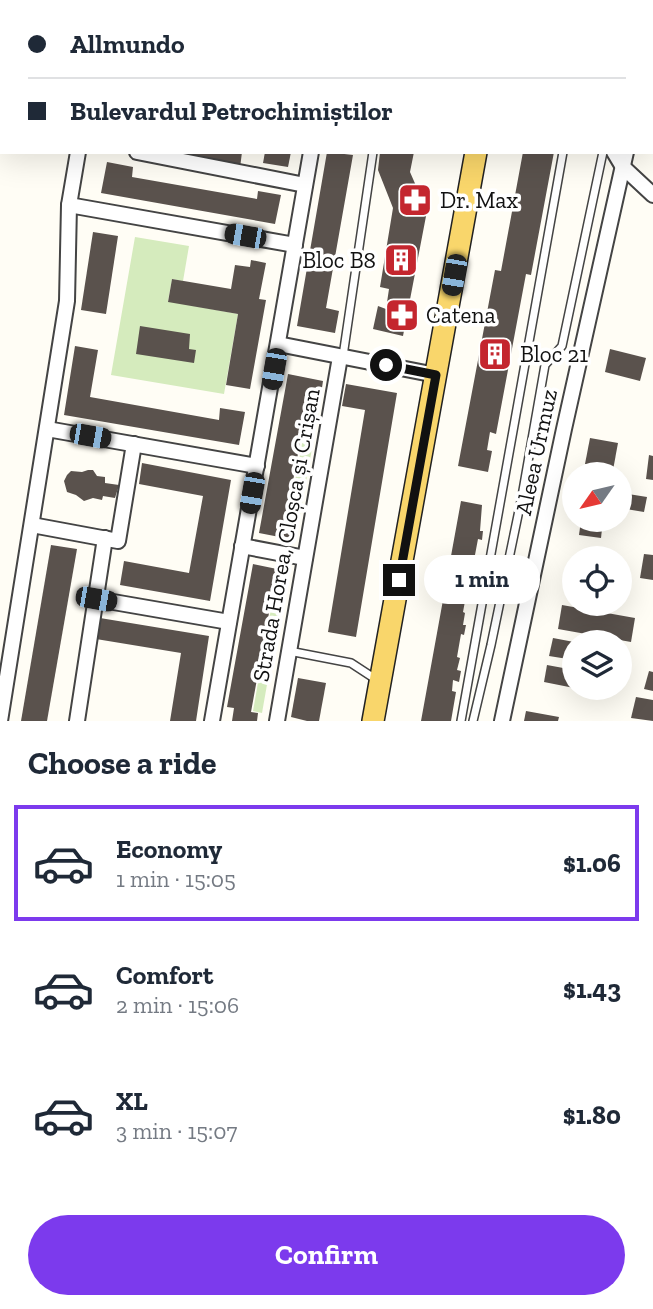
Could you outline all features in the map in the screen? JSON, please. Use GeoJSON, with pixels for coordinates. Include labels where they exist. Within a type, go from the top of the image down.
{"type":"FeatureCollection","features":[{"type":"Feature","properties":{"kind":"main road"},"geometry":{"type":"LineString","coordinates":[[373,721],[476,154]]}},
{"type":"Feature","properties":{"kind":"street"},"geometry":{"type":"LineString","coordinates":[[0,721],[67,301],[69,205],[78,154]]}},
{"type":"Feature","properties":{"kind":"street"},"geometry":{"type":"LineString","coordinates":[[147,154],[305,185]]}},
{"type":"Feature","properties":{"kind":"street","name":"Strada Horea, Cloșca și Crișan"},"geometry":{"type":"LineString","coordinates":[[212,721],[311,154]]}},
{"type":"Feature","properties":{"kind":"street"},"geometry":{"type":"LineString","coordinates":[[615,154],[623,167],[653,195]]}},
{"type":"Feature","properties":{"kind":"street","name":"Aleea Urmuz"},"geometry":{"type":"LineString","coordinates":[[502,721],[626,154]]}},
{"type":"Feature","properties":{"kind":"street"},"geometry":{"type":"LineString","coordinates":[[69,205],[295,245]]}},
{"type":"Feature","properties":{"kind":"street"},"geometry":{"type":"LineString","coordinates":[[278,344],[436,375]]}},
{"type":"Feature","properties":{"kind":"street","name":"Strada Horea, Cloșca și Crișan"},"geometry":{"type":"LineString","coordinates":[[277,721],[342,357]]}},
{"type":"Feature","properties":{"kind":"street"},"geometry":{"type":"LineString","coordinates":[[47,429],[257,466]]}},
{"type":"Feature","properties":{"kind":"street"},"geometry":{"type":"LineString","coordinates":[[32,525],[118,541],[134,444]]}},
{"type":"Feature","properties":{"kind":"street"},"geometry":{"type":"LineString","coordinates":[[76,721],[105,538]]}},
{"type":"Feature","properties":{"kind":"street"},"geometry":{"type":"LineString","coordinates":[[243,546],[306,558]]}},
{"type":"Feature","properties":{"kind":"street","name":"Strada Horea, Cloșca și Crișan"},"geometry":{"type":"LineString","coordinates":[[96,599],[229,622]]}},
{"type":"Feature","properties":{"kind":"lane"},"geometry":{"type":"LineString","coordinates":[[342,357],[373,154]]}},
{"type":"Feature","properties":{"kind":"lane"},"geometry":{"type":"LineString","coordinates":[[461,721],[563,154]]}},
{"type":"Feature","properties":{"kind":"lane"},"geometry":{"type":"LineString","coordinates":[[472,721],[514,537],[545,365],[562,346],[603,154]]}},
{"type":"Feature","properties":{"kind":"lane"},"geometry":{"type":"LineString","coordinates":[[289,651],[351,663],[381,682]]}},
{"type":"Feature","properties":{"kind":"green space"},"geometry":{"type":"Polygon","coordinates":[[[135,237],[189,246],[183,281],[172,279],[168,301],[238,314],[224,394],[111,375],[135,237]]]}},
{"type":"Feature","properties":{"kind":"green space"},"geometry":{"type":"Polygon","coordinates":[[[310,402],[320,404],[300,515],[289,513],[310,402]]]}},
{"type":"Feature","properties":{"kind":"green space"},"geometry":{"type":"Polygon","coordinates":[[[278,569],[287,571],[262,713],[253,711],[278,569]]]}},
{"type":"Feature","properties":{"kind":"building"},"geometry":{"type":"Polygon","coordinates":[[[175,154],[242,154],[240,168],[175,154]]]}},
{"type":"Feature","properties":{"kind":"building"},"geometry":{"type":"Polygon","coordinates":[[[265,154],[291,154],[288,167],[263,163],[265,154]]]}},
{"type":"Feature","properties":{"kind":"building"},"geometry":{"type":"Polygon","coordinates":[[[327,154],[353,155],[326,308],[339,311],[335,333],[297,326],[327,154]]]}},
{"type":"Feature","properties":{"kind":"building","name":"Bloc B8"},"geometry":{"type":"Polygon","coordinates":[[[380,154],[414,154],[410,172],[427,211],[403,336],[373,329],[378,306],[386,309],[389,289],[380,287],[393,208],[378,170],[380,154]]]}},
{"type":"Feature","properties":{"kind":"building","name":"Bloc 21"},"geometry":{"type":"Polygon","coordinates":[[[523,154],[554,154],[531,275],[526,274],[496,434],[490,432],[487,450],[492,451],[488,472],[458,466],[495,270],[501,271],[523,154]]]}},
{"type":"Feature","properties":{"kind":"building"},"geometry":{"type":"Polygon","coordinates":[[[107,162],[133,167],[132,177],[257,199],[258,191],[281,195],[275,224],[101,193],[107,162]]]}},
{"type":"Feature","properties":{"kind":"building"},"geometry":{"type":"Polygon","coordinates":[[[93,232],[118,236],[106,314],[81,310],[93,232]]]}},
{"type":"Feature","properties":{"kind":"building"},"geometry":{"type":"Polygon","coordinates":[[[251,260],[266,263],[259,299],[266,300],[250,389],[226,385],[238,314],[168,302],[172,279],[231,289],[235,265],[250,267],[251,260]]]}},
{"type":"Feature","properties":{"kind":"building"},"geometry":{"type":"Polygon","coordinates":[[[140,326],[190,334],[189,349],[196,350],[194,363],[136,354],[140,326]]]}},
{"type":"Feature","properties":{"kind":"building"},"geometry":{"type":"Polygon","coordinates":[[[75,346],[98,350],[90,397],[219,420],[220,408],[245,412],[239,445],[64,415],[75,346]]]}},
{"type":"Feature","properties":{"kind":"building"},"geometry":{"type":"Polygon","coordinates":[[[610,349],[646,358],[640,381],[605,372],[610,349]]]}},
{"type":"Feature","properties":{"kind":"building"},"geometry":{"type":"Polygon","coordinates":[[[288,374],[323,381],[320,401],[308,399],[287,514],[300,517],[295,540],[259,533],[288,374]]]}},
{"type":"Feature","properties":{"kind":"building"},"geometry":{"type":"Polygon","coordinates":[[[346,384],[397,393],[356,637],[328,632],[365,410],[342,406],[346,384]]]}},
{"type":"Feature","properties":{"kind":"building"},"geometry":{"type":"Polygon","coordinates":[[[590,438],[618,443],[614,462],[585,462],[590,438]]]}},
{"type":"Feature","properties":{"kind":"building"},"geometry":{"type":"Polygon","coordinates":[[[649,455],[653,456],[653,480],[646,479],[649,455]]]}},
{"type":"Feature","properties":{"kind":"building"},"geometry":{"type":"Polygon","coordinates":[[[142,463],[231,480],[210,601],[120,585],[124,561],[189,573],[203,496],[139,484],[142,463]]]}},
{"type":"Feature","properties":{"kind":"building"},"geometry":{"type":"Polygon","coordinates":[[[93,470],[97,476],[105,477],[105,483],[119,485],[115,498],[103,496],[102,500],[93,498],[84,501],[67,492],[64,481],[67,475],[71,471],[93,470]]]}},
{"type":"Feature","properties":{"kind":"building"},"geometry":{"type":"Polygon","coordinates":[[[632,495],[647,497],[644,512],[632,510],[632,495]]]}},
{"type":"Feature","properties":{"kind":"building"},"geometry":{"type":"Polygon","coordinates":[[[461,501],[482,505],[480,531],[483,531],[482,540],[478,539],[471,576],[475,577],[473,586],[468,585],[463,612],[463,625],[466,625],[464,635],[461,634],[457,657],[460,658],[457,670],[461,671],[459,682],[453,680],[452,691],[456,692],[451,721],[421,721],[461,501]]]}},
{"type":"Feature","properties":{"kind":"building"},"geometry":{"type":"Polygon","coordinates":[[[579,532],[602,532],[601,538],[579,535],[579,532]]]}},
{"type":"Feature","properties":{"kind":"building"},"geometry":{"type":"Polygon","coordinates":[[[51,545],[77,549],[47,721],[21,721],[51,545]]]}},
{"type":"Feature","properties":{"kind":"building"},"geometry":{"type":"Polygon","coordinates":[[[644,554],[653,555],[653,580],[640,578],[644,554]]]}},
{"type":"Feature","properties":{"kind":"building"},"geometry":{"type":"Polygon","coordinates":[[[253,564],[277,569],[251,712],[258,713],[257,721],[232,721],[234,708],[227,707],[253,564]]]}},
{"type":"Feature","properties":{"kind":"building"},"geometry":{"type":"Polygon","coordinates":[[[562,605],[562,616],[635,618],[632,636],[632,630],[558,629],[562,605]]]}},
{"type":"Feature","properties":{"kind":"building"},"geometry":{"type":"Polygon","coordinates":[[[100,618],[209,636],[196,721],[170,721],[181,653],[96,639],[100,618]]]}},
{"type":"Feature","properties":{"kind":"building"},"geometry":{"type":"Polygon","coordinates":[[[553,638],[562,640],[562,658],[549,656],[553,638]]]}},
{"type":"Feature","properties":{"kind":"building"},"geometry":{"type":"Polygon","coordinates":[[[547,665],[562,668],[562,686],[544,682],[547,665]]]}},
{"type":"Feature","properties":{"kind":"building"},"geometry":{"type":"Polygon","coordinates":[[[649,671],[653,672],[653,691],[644,689],[649,671]]]}},
{"type":"Feature","properties":{"kind":"building"},"geometry":{"type":"Polygon","coordinates":[[[298,678],[326,683],[319,721],[291,717],[298,678]]]}},
{"type":"Feature","properties":{"kind":"building"},"geometry":{"type":"Polygon","coordinates":[[[636,697],[653,700],[653,721],[631,718],[636,697]]]}},
{"type":"Feature","properties":{"kind":"building"},"geometry":{"type":"Polygon","coordinates":[[[526,711],[559,717],[558,721],[524,721],[526,711]]]}},
{"type":"Feature","properties":{"kind":"place","name":"Dr. Max"},"geometry":{"type":"Point","coordinates":[415,200]}},
{"type":"Feature","properties":{"kind":"place","name":"Bloc B8"},"geometry":{"type":"Point","coordinates":[401,260]}},
{"type":"Feature","properties":{"kind":"place","name":"Catena"},"geometry":{"type":"Point","coordinates":[402,315]}},
{"type":"Feature","properties":{"kind":"place","name":"Bloc 21"},"geometry":{"type":"Point","coordinates":[495,354]}},
{"type":"Feature","properties":{"kind":"route"},"geometry":{"type":"LineString","coordinates":[[386,365],[436,375],[399,580]]}}]}
